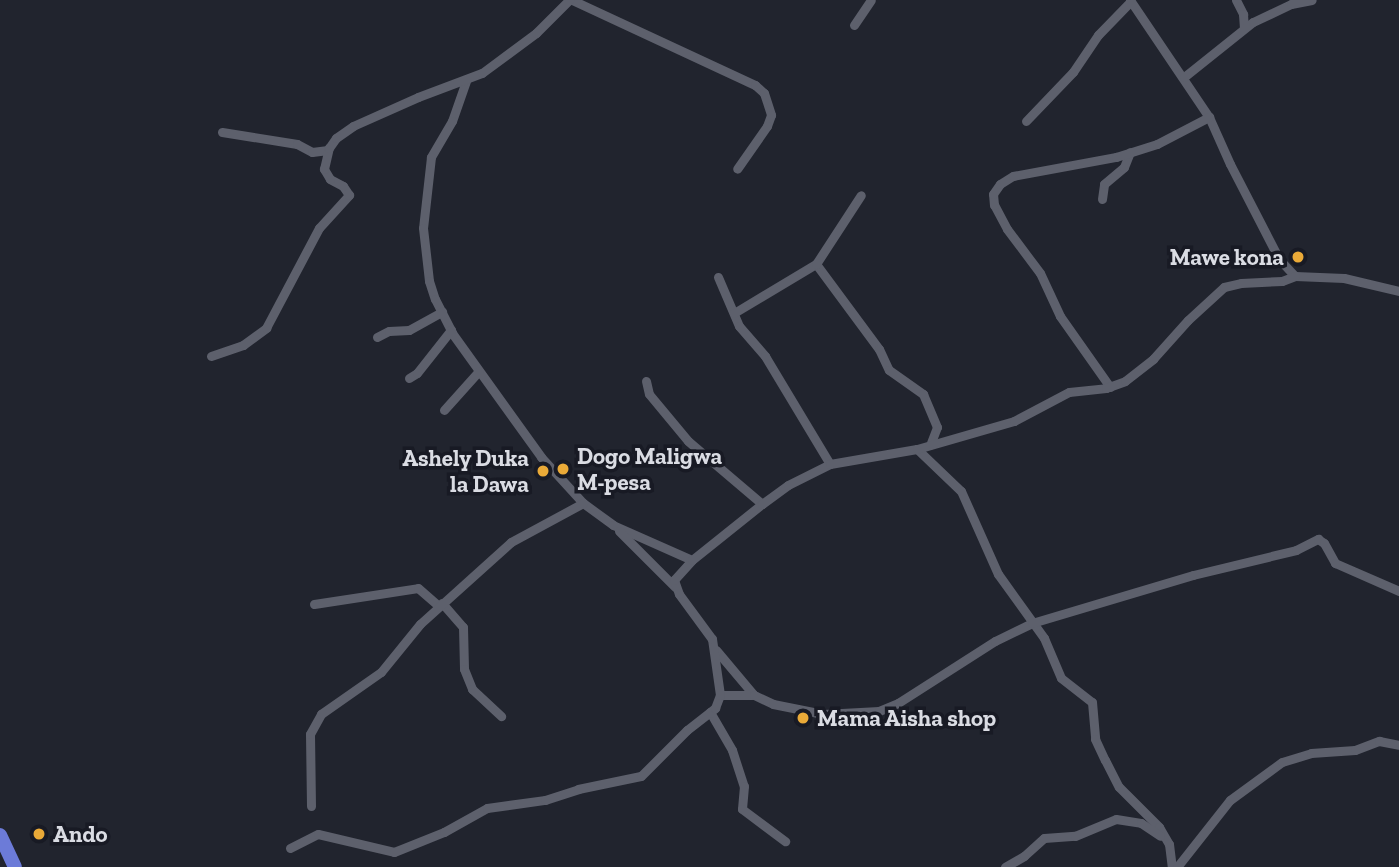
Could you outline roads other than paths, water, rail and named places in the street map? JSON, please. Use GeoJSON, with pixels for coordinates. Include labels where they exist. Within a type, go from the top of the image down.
{"type":"FeatureCollection","features":[{"type":"Feature","properties":{"kind":"highway"},"geometry":{"type":"LineString","coordinates":[[0,835],[15,867]]}},
{"type":"Feature","properties":{"kind":"street"},"geometry":{"type":"LineString","coordinates":[[211,356],[243,345],[266,328],[310,241],[328,216],[348,198],[346,189],[330,179],[324,169],[328,150],[336,138],[353,126],[436,89],[466,81],[513,52],[571,0],[755,85],[764,93],[771,115],[768,126],[737,169]]}},
{"type":"Feature","properties":{"kind":"street"},"geometry":{"type":"LineString","coordinates":[[854,25],[872,0]]}},
{"type":"Feature","properties":{"kind":"street"},"geometry":{"type":"LineString","coordinates":[[1236,0],[1243,14],[1244,28]]}},
{"type":"Feature","properties":{"kind":"street"},"geometry":{"type":"LineString","coordinates":[[1184,76],[1244,28],[1270,13],[1312,0]]}},
{"type":"Feature","properties":{"kind":"street"},"geometry":{"type":"LineString","coordinates":[[1026,121],[1073,72],[1098,36],[1131,1],[1184,76],[1209,117],[1279,259],[1296,276]]}},
{"type":"Feature","properties":{"kind":"street"},"geometry":{"type":"LineString","coordinates":[[290,848],[318,834],[394,852],[444,832],[487,808],[545,800],[578,789],[637,778],[645,774],[687,730],[710,712],[720,695],[716,650],[712,639],[675,587],[612,525],[583,503],[541,457],[451,330],[429,281],[424,216],[432,157],[452,121],[466,81]]}},
{"type":"Feature","properties":{"kind":"street"},"geometry":{"type":"LineString","coordinates":[[1110,387],[1060,316],[1040,273],[1007,229],[992,200],[993,194],[1000,184],[1013,176],[1098,162],[1157,144],[1209,117]]}},
{"type":"Feature","properties":{"kind":"street"},"geometry":{"type":"LineString","coordinates":[[222,132],[297,144],[312,152],[328,150]]}},
{"type":"Feature","properties":{"kind":"street"},"geometry":{"type":"LineString","coordinates":[[1102,199],[1104,184],[1124,167],[1130,152]]}},
{"type":"Feature","properties":{"kind":"street"},"geometry":{"type":"LineString","coordinates":[[734,313],[816,264],[862,195]]}},
{"type":"Feature","properties":{"kind":"street"},"geometry":{"type":"LineString","coordinates":[[816,264],[880,349],[889,370],[923,394],[937,427],[930,445]]}},
{"type":"Feature","properties":{"kind":"street"},"geometry":{"type":"LineString","coordinates":[[675,587],[676,575],[692,560],[788,485],[830,464],[917,449],[1014,421],[1069,392],[1110,387],[1125,381],[1153,359],[1188,320],[1224,287],[1241,283],[1282,281],[1296,276],[1344,278],[1399,291]]}},
{"type":"Feature","properties":{"kind":"street"},"geometry":{"type":"LineString","coordinates":[[718,277],[739,327],[765,356],[830,464]]}},
{"type":"Feature","properties":{"kind":"street"},"geometry":{"type":"LineString","coordinates":[[377,337],[389,331],[409,330],[442,312]]}},
{"type":"Feature","properties":{"kind":"street"},"geometry":{"type":"LineString","coordinates":[[409,378],[417,373],[451,330]]}},
{"type":"Feature","properties":{"kind":"street"},"geometry":{"type":"LineString","coordinates":[[444,410],[479,371]]}},
{"type":"Feature","properties":{"kind":"street"},"geometry":{"type":"LineString","coordinates":[[646,381],[649,394],[688,441],[762,504]]}},
{"type":"Feature","properties":{"kind":"street"},"geometry":{"type":"LineString","coordinates":[[917,449],[961,491],[998,574],[1044,638],[1061,678],[1092,702],[1095,739],[1119,787],[1159,827],[1169,844],[1172,867]]}},
{"type":"Feature","properties":{"kind":"street"},"geometry":{"type":"LineString","coordinates":[[311,806],[310,734],[313,725],[338,701],[381,672],[420,624],[519,536],[583,503]]}},
{"type":"Feature","properties":{"kind":"street"},"geometry":{"type":"LineString","coordinates":[[612,525],[692,560]]}},
{"type":"Feature","properties":{"kind":"street"},"geometry":{"type":"LineString","coordinates":[[716,650],[754,695],[773,704],[823,713],[879,711],[898,704],[995,641],[1032,623],[1193,575],[1286,553],[1318,539],[1335,563],[1399,591]]}},
{"type":"Feature","properties":{"kind":"street"},"geometry":{"type":"LineString","coordinates":[[314,604],[418,588],[463,627],[464,669],[472,689],[501,716]]}},
{"type":"Feature","properties":{"kind":"street"},"geometry":{"type":"LineString","coordinates":[[720,695],[754,695]]}},
{"type":"Feature","properties":{"kind":"street"},"geometry":{"type":"LineString","coordinates":[[710,712],[732,750],[744,786],[742,809],[785,841]]}},
{"type":"Feature","properties":{"kind":"street"},"geometry":{"type":"LineString","coordinates":[[1177,867],[1230,800],[1282,762],[1311,753],[1354,750],[1379,741],[1399,745]]}},
{"type":"Feature","properties":{"kind":"street"},"geometry":{"type":"LineString","coordinates":[[1005,867],[1024,856],[1044,838],[1075,836],[1116,819],[1141,823],[1169,844]]}},
{"type":"Feature","properties":{"kind":"place","name":"Mawe kona"},"geometry":{"type":"Point","coordinates":[1298,257]}},
{"type":"Feature","properties":{"kind":"place","name":"Dogo Maligwa M-pesa"},"geometry":{"type":"Point","coordinates":[563,469]}},
{"type":"Feature","properties":{"kind":"place","name":"Ashely Duka la Dawa"},"geometry":{"type":"Point","coordinates":[543,471]}},
{"type":"Feature","properties":{"kind":"place","name":"Mama Aisha shop"},"geometry":{"type":"Point","coordinates":[803,718]}},
{"type":"Feature","properties":{"kind":"place","name":"Ando"},"geometry":{"type":"Point","coordinates":[39,834]}}]}
